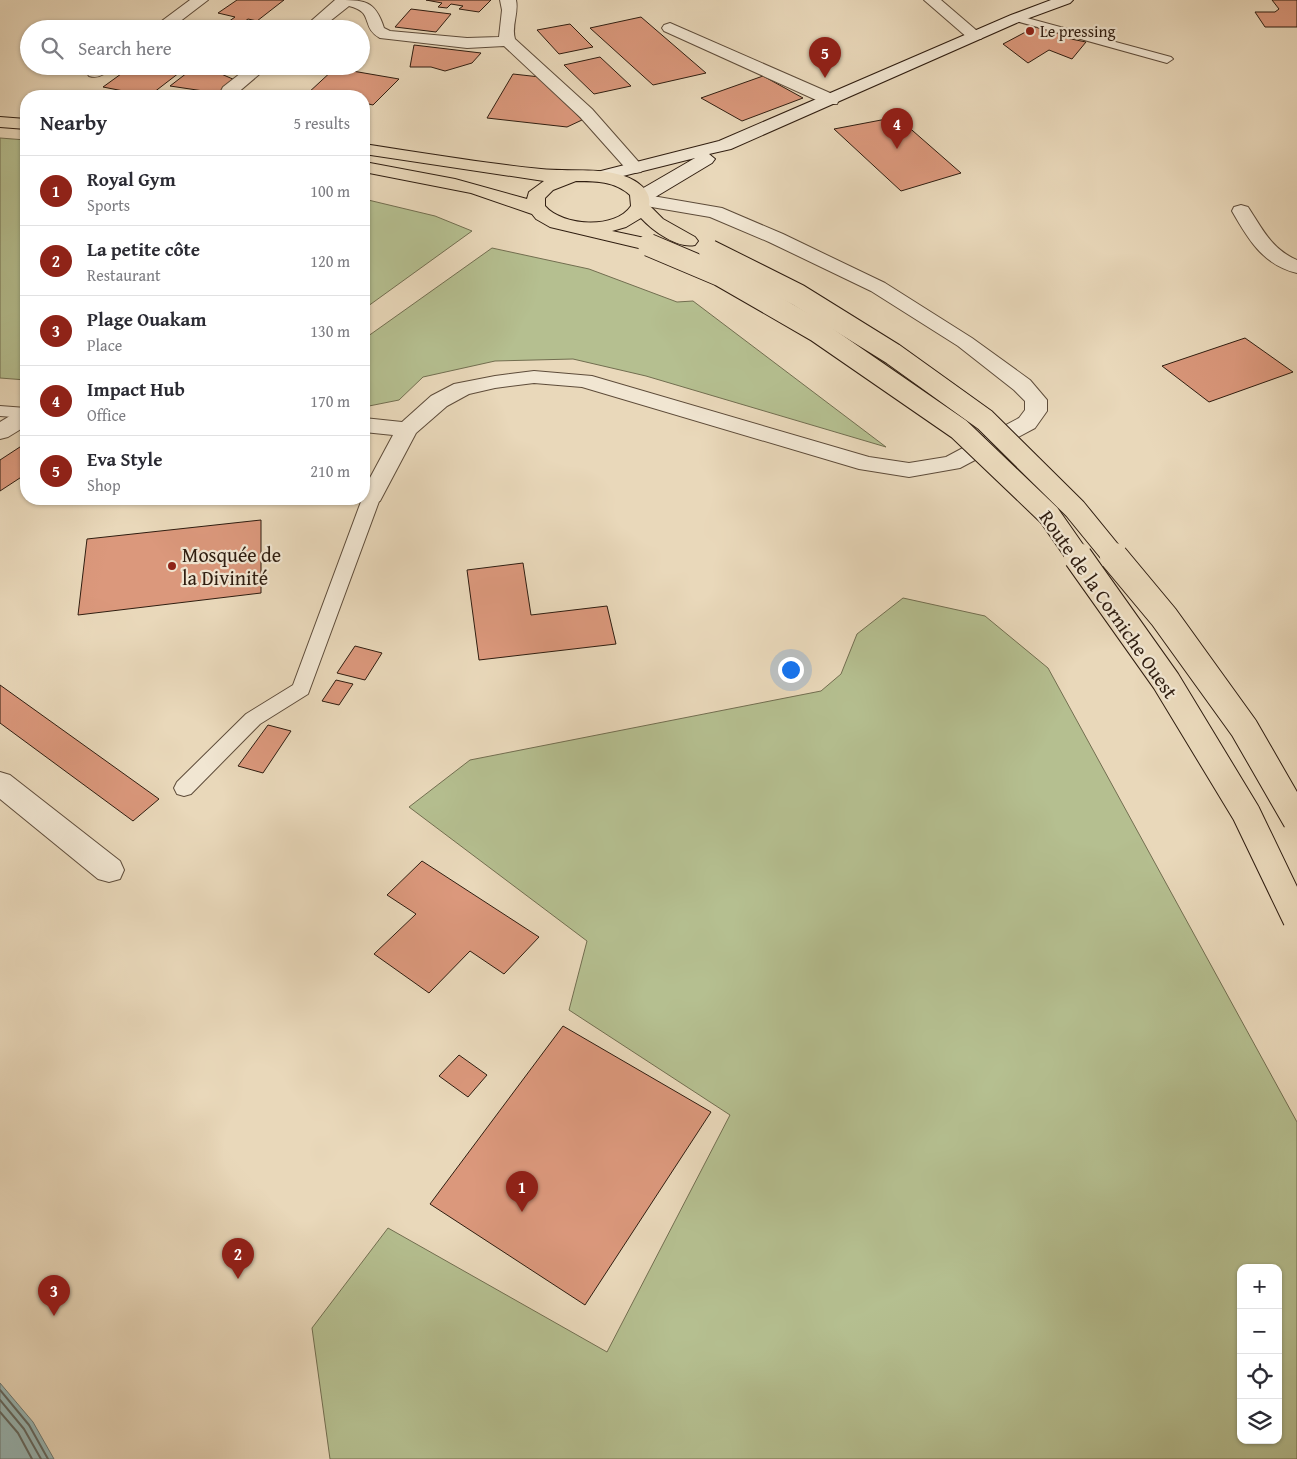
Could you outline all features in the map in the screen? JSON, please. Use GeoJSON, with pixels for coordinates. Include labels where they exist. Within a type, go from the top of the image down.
{"type":"FeatureCollection","features":[{"type":"Feature","properties":{"kind":"highway"},"geometry":{"type":"LineString","coordinates":[[0,106],[20,108]]}},
{"type":"Feature","properties":{"kind":"highway"},"geometry":{"type":"LineString","coordinates":[[0,122],[20,124]]}},
{"type":"Feature","properties":{"kind":"highway"},"geometry":{"type":"LineString","coordinates":[[370,150],[533,174],[570,177]]}},
{"type":"Feature","properties":{"kind":"highway"},"geometry":{"type":"LineString","coordinates":[[370,167],[507,196],[537,210],[551,222],[576,228],[593,229],[624,221],[634,214],[640,201]]}},
{"type":"Feature","properties":{"kind":"highway","name":"Route de la Corniche Ouest"},"geometry":{"type":"LineString","coordinates":[[570,177],[603,176],[628,184],[636,190],[640,201],[656,223],[688,241],[798,295],[893,354],[985,420],[1076,508],[1164,616],[1244,728],[1297,820]]}},
{"type":"Feature","properties":{"kind":"highway"},"geometry":{"type":"LineString","coordinates":[[537,210],[535,202],[538,194],[557,181],[570,177]]}},
{"type":"Feature","properties":{"kind":"highway","name":"Route de la Corniche Ouest"},"geometry":{"type":"LineString","coordinates":[[576,228],[648,244],[720,275],[817,331],[959,429],[1049,515],[1166,681],[1246,813],[1297,919]]}},
{"type":"Feature","properties":{"kind":"street"},"geometry":{"type":"LineString","coordinates":[[172,20],[200,0]]}},
{"type":"Feature","properties":{"kind":"street"},"geometry":{"type":"LineString","coordinates":[[321,20],[344,0],[364,5],[372,11],[376,30],[386,35],[467,43],[508,41]]}},
{"type":"Feature","properties":{"kind":"street"},"geometry":{"type":"LineString","coordinates":[[508,0],[511,7],[505,33],[508,41],[586,113],[635,168]]}},
{"type":"Feature","properties":{"kind":"street"},"geometry":{"type":"LineString","coordinates":[[932,0],[975,36]]}},
{"type":"Feature","properties":{"kind":"street"},"geometry":{"type":"LineString","coordinates":[[603,176],[725,146],[1016,18],[1065,0]]}},
{"type":"Feature","properties":{"kind":"street"},"geometry":{"type":"LineString","coordinates":[[670,28],[717,52],[766,70],[831,100]]}},
{"type":"Feature","properties":{"kind":"street"},"geometry":{"type":"LineString","coordinates":[[230,90],[249,75]]}},
{"type":"Feature","properties":{"kind":"street"},"geometry":{"type":"LineString","coordinates":[[640,201],[725,146]]}},
{"type":"Feature","properties":{"kind":"street"},"geometry":{"type":"LineString","coordinates":[[372,496],[407,429],[439,401],[462,389],[534,377],[584,381],[867,464],[909,470],[952,463],[1027,423],[1036,411],[1036,400],[1022,384],[965,342],[878,287],[776,238],[714,212],[640,201]]}},
{"type":"Feature","properties":{"kind":"street"},"geometry":{"type":"LineString","coordinates":[[1241,211],[1260,244],[1280,261],[1297,267]]}},
{"type":"Feature","properties":{"kind":"street"},"geometry":{"type":"LineString","coordinates":[[0,432],[20,419]]}},
{"type":"Feature","properties":{"kind":"street"},"geometry":{"type":"LineString","coordinates":[[370,426],[407,429]]}},
{"type":"Feature","properties":{"kind":"street"},"geometry":{"type":"LineString","coordinates":[[0,784],[109,870]]}},
{"type":"Feature","properties":{"kind":"lane"},"geometry":{"type":"LineString","coordinates":[[1016,18],[1167,60]]}},
{"type":"Feature","properties":{"kind":"lane"},"geometry":{"type":"LineString","coordinates":[[0,412],[20,414]]}},
{"type":"Feature","properties":{"kind":"lane"},"geometry":{"type":"LineString","coordinates":[[370,501],[372,496]]}},
{"type":"Feature","properties":{"kind":"lane"},"geometry":{"type":"LineString","coordinates":[[184,788],[253,719],[301,689],[369,505]]}},
{"type":"Feature","properties":{"kind":"green space"},"geometry":{"type":"Polygon","coordinates":[[[0,138],[20,140],[20,380],[0,378],[0,138]]]}},
{"type":"Feature","properties":{"kind":"green space"},"geometry":{"type":"Polygon","coordinates":[[[370,200],[435,216],[472,231],[370,305],[370,200]]]}},
{"type":"Feature","properties":{"kind":"green space"},"geometry":{"type":"Polygon","coordinates":[[[492,248],[589,269],[677,302],[693,301],[886,447],[646,376],[573,359],[495,361],[423,377],[399,400],[370,406],[370,335],[492,248]]]}},
{"type":"Feature","properties":{"kind":"green space"},"geometry":{"type":"Polygon","coordinates":[[[903,598],[985,616],[1048,668],[1297,1122],[1297,1459],[330,1459],[312,1328],[388,1228],[607,1352],[730,1115],[569,1010],[587,941],[409,807],[470,760],[821,691],[841,674],[857,634],[903,598]]]}},
{"type":"Feature","properties":{"kind":"water"},"geometry":{"type":"Polygon","coordinates":[[[0,1383],[33,1422],[54,1459],[0,1459],[0,1383]]]}},
{"type":"Feature","properties":{"kind":"building"},"geometry":{"type":"Polygon","coordinates":[[[237,0],[284,0],[258,20],[231,20],[235,17],[218,13],[237,0]]]}},
{"type":"Feature","properties":{"kind":"building"},"geometry":{"type":"Polygon","coordinates":[[[426,0],[491,0],[479,12],[459,9],[463,6],[451,4],[447,8],[438,7],[442,3],[426,0]]]}},
{"type":"Feature","properties":{"kind":"building"},"geometry":{"type":"Polygon","coordinates":[[[1272,0],[1297,0],[1297,27],[1265,27],[1255,12],[1275,12],[1279,9],[1272,0]]]}},
{"type":"Feature","properties":{"kind":"building"},"geometry":{"type":"Polygon","coordinates":[[[411,9],[451,14],[436,32],[395,27],[411,9]]]}},
{"type":"Feature","properties":{"kind":"building"},"geometry":{"type":"Polygon","coordinates":[[[641,17],[706,73],[653,85],[590,28],[641,17]]]}},
{"type":"Feature","properties":{"kind":"building"},"geometry":{"type":"Polygon","coordinates":[[[570,24],[593,47],[559,54],[537,30],[570,24]]]}},
{"type":"Feature","properties":{"kind":"building"},"geometry":{"type":"Polygon","coordinates":[[[1035,27],[1063,34],[1061,37],[1086,42],[1072,59],[1049,50],[1028,63],[1003,44],[1035,27]]]}},
{"type":"Feature","properties":{"kind":"building"},"geometry":{"type":"Polygon","coordinates":[[[414,45],[481,53],[472,63],[445,71],[431,67],[410,67],[414,45]]]}},
{"type":"Feature","properties":{"kind":"building"},"geometry":{"type":"Polygon","coordinates":[[[600,57],[631,86],[594,94],[564,65],[600,57]]]}},
{"type":"Feature","properties":{"kind":"building"},"geometry":{"type":"Polygon","coordinates":[[[370,74],[399,79],[373,105],[370,104],[370,90],[311,90],[327,75],[370,74]]]}},
{"type":"Feature","properties":{"kind":"building"},"geometry":{"type":"Polygon","coordinates":[[[513,74],[540,77],[582,120],[567,127],[487,118],[513,74]]]}},
{"type":"Feature","properties":{"kind":"building"},"geometry":{"type":"Polygon","coordinates":[[[120,75],[176,75],[157,90],[118,90],[103,87],[120,75]]]}},
{"type":"Feature","properties":{"kind":"building"},"geometry":{"type":"Polygon","coordinates":[[[184,75],[224,75],[235,80],[221,90],[197,90],[170,86],[184,75]]]}},
{"type":"Feature","properties":{"kind":"building"},"geometry":{"type":"Polygon","coordinates":[[[763,76],[803,98],[742,121],[701,98],[763,76]]]}},
{"type":"Feature","properties":{"kind":"building"},"geometry":{"type":"Polygon","coordinates":[[[897,117],[961,173],[901,191],[834,129],[897,117]]]}},
{"type":"Feature","properties":{"kind":"building"},"geometry":{"type":"Polygon","coordinates":[[[1245,338],[1293,372],[1209,402],[1162,366],[1245,338]]]}},
{"type":"Feature","properties":{"kind":"building"},"geometry":{"type":"Polygon","coordinates":[[[20,447],[20,478],[0,491],[0,460],[20,447]]]}},
{"type":"Feature","properties":{"kind":"building","name":"Mosquée de la Divinité"},"geometry":{"type":"Polygon","coordinates":[[[261,520],[261,593],[78,615],[87,539],[261,520]]]}},
{"type":"Feature","properties":{"kind":"building"},"geometry":{"type":"Polygon","coordinates":[[[523,563],[531,615],[607,606],[616,644],[479,660],[467,570],[523,563]]]}},
{"type":"Feature","properties":{"kind":"building"},"geometry":{"type":"Polygon","coordinates":[[[355,646],[382,653],[365,680],[337,673],[355,646]]]}},
{"type":"Feature","properties":{"kind":"building"},"geometry":{"type":"Polygon","coordinates":[[[336,680],[353,684],[339,705],[322,701],[336,680]]]}},
{"type":"Feature","properties":{"kind":"building"},"geometry":{"type":"Polygon","coordinates":[[[0,685],[159,799],[133,821],[0,723],[0,685]]]}},
{"type":"Feature","properties":{"kind":"building"},"geometry":{"type":"Polygon","coordinates":[[[268,725],[291,731],[263,773],[238,766],[268,725]]]}},
{"type":"Feature","properties":{"kind":"building"},"geometry":{"type":"Polygon","coordinates":[[[422,861],[539,937],[504,974],[470,951],[429,993],[374,954],[416,914],[387,895],[422,861]]]}},
{"type":"Feature","properties":{"kind":"building"},"geometry":{"type":"Polygon","coordinates":[[[563,1026],[711,1112],[585,1305],[430,1204],[563,1026]]]}},
{"type":"Feature","properties":{"kind":"building"},"geometry":{"type":"Polygon","coordinates":[[[459,1055],[487,1075],[468,1097],[439,1076],[459,1055]]]}},
{"type":"Feature","properties":{"kind":"place","name":"Le pressing"},"geometry":{"type":"Point","coordinates":[1030,31]}},
{"type":"Feature","properties":{"kind":"place","name":"Eva Style"},"geometry":{"type":"Point","coordinates":[825,78]}},
{"type":"Feature","properties":{"kind":"place","name":"Impact Hub"},"geometry":{"type":"Point","coordinates":[897,149]}},
{"type":"Feature","properties":{"kind":"place","name":"Mosquée de la Divinité"},"geometry":{"type":"Point","coordinates":[172,566]}},
{"type":"Feature","properties":{"kind":"place","name":"Royal Gym"},"geometry":{"type":"Point","coordinates":[522,1212]}},
{"type":"Feature","properties":{"kind":"place","name":"La petite côte"},"geometry":{"type":"Point","coordinates":[238,1279]}},
{"type":"Feature","properties":{"kind":"place","name":"Plage Ouakam"},"geometry":{"type":"Point","coordinates":[54,1316]}}]}
